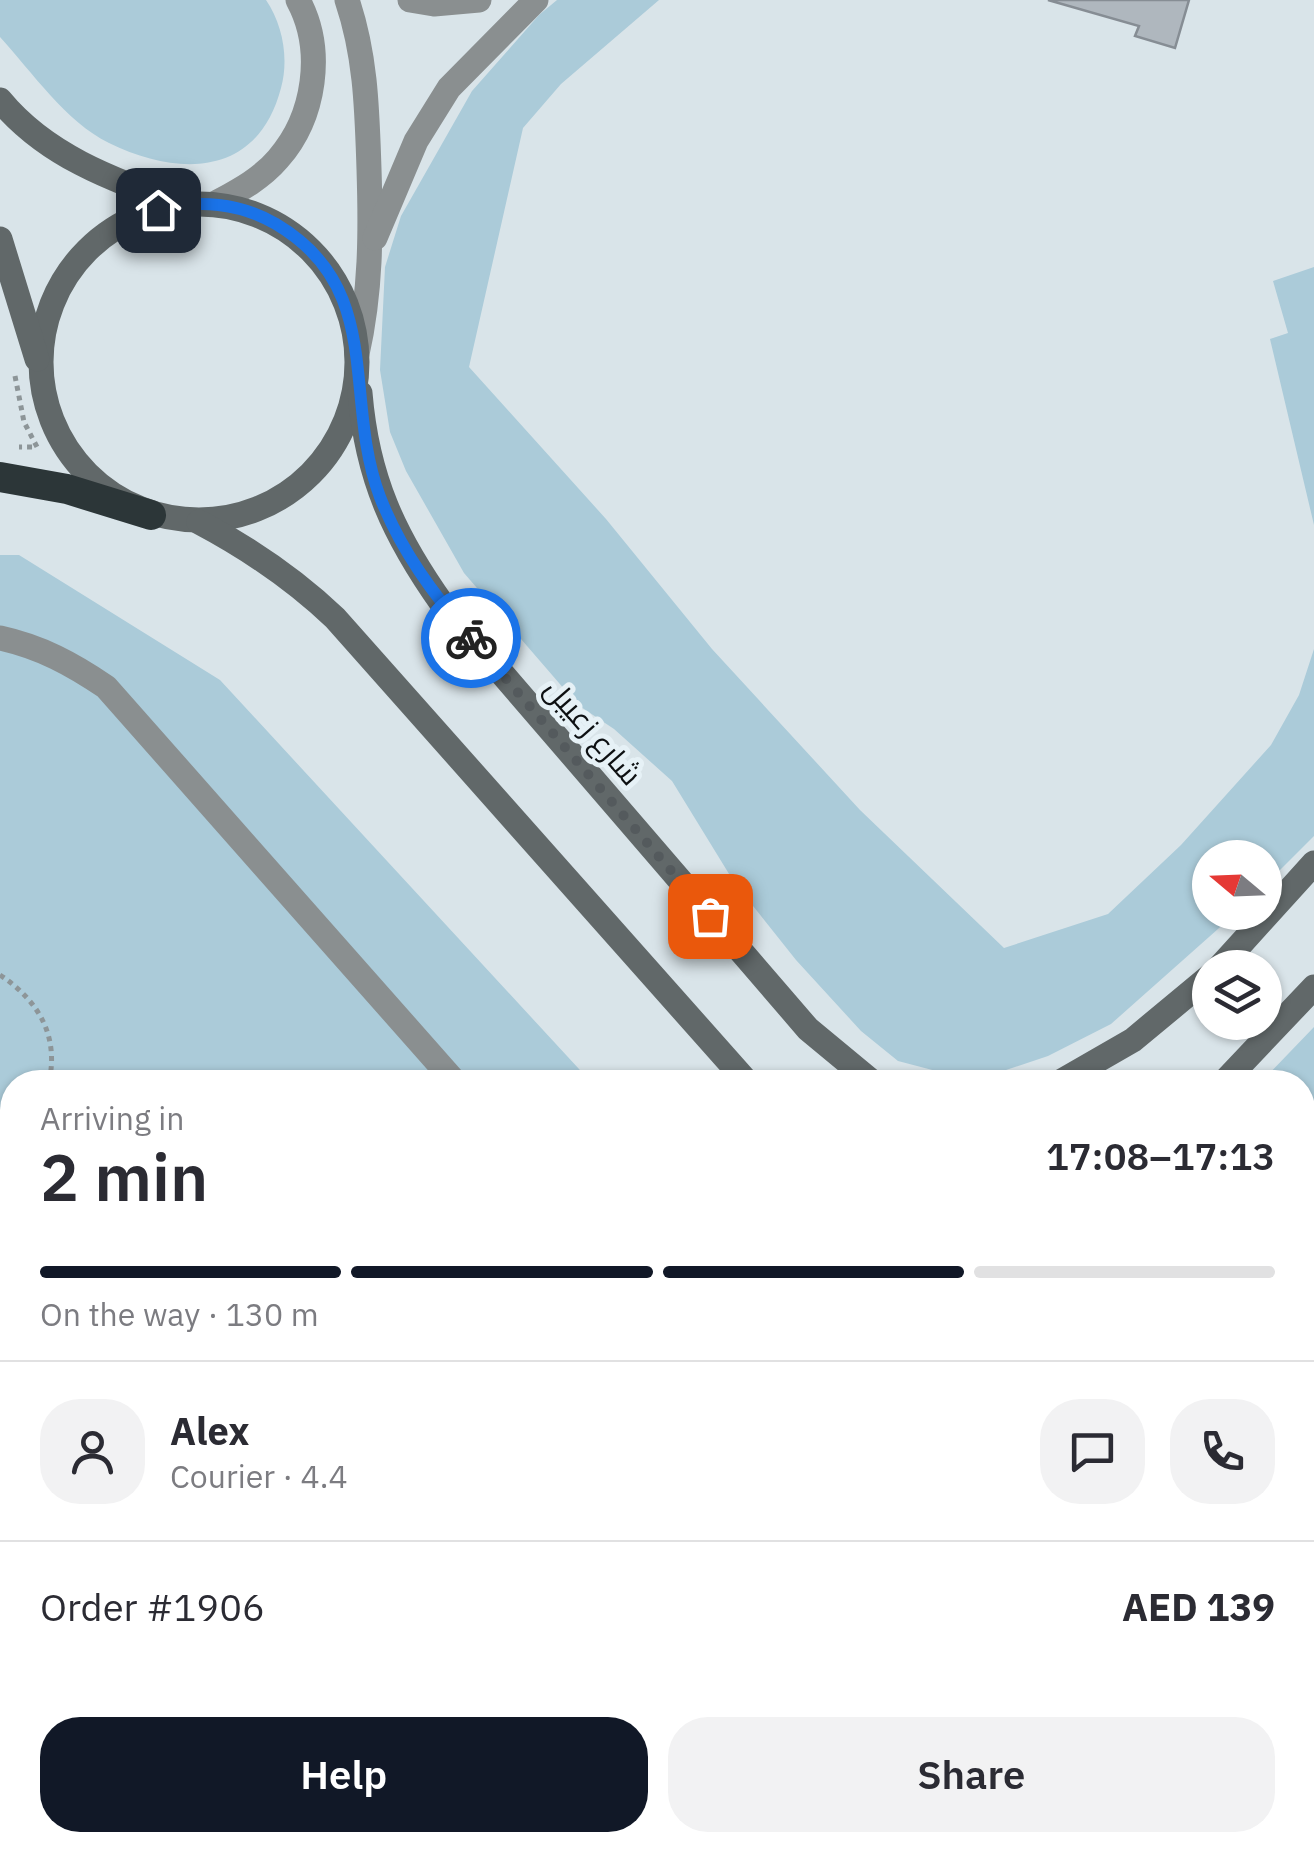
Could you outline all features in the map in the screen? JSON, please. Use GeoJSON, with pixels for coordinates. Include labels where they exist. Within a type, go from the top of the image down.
{"type":"FeatureCollection","features":[{"type":"Feature","properties":{"kind":"highway"},"geometry":{"type":"LineString","coordinates":[[0,477],[68,489],[151,514]]}},
{"type":"Feature","properties":{"kind":"main road"},"geometry":{"type":"LineString","coordinates":[[0,100],[41,139],[76,162],[181,204]]}},
{"type":"Feature","properties":{"kind":"main road"},"geometry":{"type":"LineString","coordinates":[[40,371],[45,323],[64,278],[95,242],[135,216],[181,204],[216,204],[259,214],[298,237],[329,270],[349,310],[357,362],[348,416],[324,459],[290,493],[247,514],[199,522]]}},
{"type":"Feature","properties":{"kind":"main road"},"geometry":{"type":"LineString","coordinates":[[0,239],[40,371],[50,418],[74,460],[108,493],[151,514],[199,522],[248,548],[294,580],[335,618],[736,1070]]}},
{"type":"Feature","properties":{"kind":"main road","name":"شارع زعيبل"},"geometry":{"type":"LineString","coordinates":[[357,362],[363,433],[380,495],[406,553],[442,605],[808,1030],[857,1070]]}},
{"type":"Feature","properties":{"kind":"main road"},"geometry":{"type":"LineString","coordinates":[[1234,950],[1314,863]]}},
{"type":"Feature","properties":{"kind":"main road"},"geometry":{"type":"LineString","coordinates":[[1235,1070],[1314,986]]}},
{"type":"Feature","properties":{"kind":"main road"},"geometry":{"type":"LineString","coordinates":[[1081,1070],[1133,1040],[1192,991]]}},
{"type":"Feature","properties":{"kind":"street"},"geometry":{"type":"LineString","coordinates":[[216,204],[250,185],[278,159],[301,124],[314,84],[312,41],[298,0]]}},
{"type":"Feature","properties":{"kind":"street"},"geometry":{"type":"LineString","coordinates":[[347,0],[361,41],[366,86],[371,247],[357,362]]}},
{"type":"Feature","properties":{"kind":"street"},"geometry":{"type":"LineString","coordinates":[[410,0],[434,4],[478,0]]}},
{"type":"Feature","properties":{"kind":"street"},"geometry":{"type":"LineString","coordinates":[[371,247],[416,141],[449,88],[536,0]]}},
{"type":"Feature","properties":{"kind":"street"},"geometry":{"type":"LineString","coordinates":[[0,638],[28,644],[69,662],[106,687],[445,1070]]}},
{"type":"Feature","properties":{"kind":"path"},"geometry":{"type":"LineString","coordinates":[[14,366],[24,422],[37,447],[18,446]]}},
{"type":"Feature","properties":{"kind":"path"},"geometry":{"type":"LineString","coordinates":[[0,975],[26,995],[50,1030],[50,1070]]}},
{"type":"Feature","properties":{"kind":"shaded area"},"geometry":{"type":"Polygon","coordinates":[[[0,0],[266,0],[283,42],[281,88],[270,117],[255,139],[235,153],[213,162],[189,164],[136,154],[93,134],[37,80],[0,37],[0,0]]]}},
{"type":"Feature","properties":{"kind":"shaded area"},"geometry":{"type":"Polygon","coordinates":[[[557,0],[659,0],[561,84],[523,128],[469,367],[606,519],[712,649],[860,810],[1004,948],[1108,914],[1181,845],[1271,745],[1299,695],[1314,649],[1314,836],[1282,868],[1282,840],[1192,840],[1192,930],[1217,930],[1111,1024],[1048,1056],[1006,1070],[932,1070],[898,1061],[861,1031],[796,960],[734,882],[672,781],[614,729],[578,705],[464,573],[406,471],[390,432],[380,370],[385,267],[401,216],[472,91],[557,0]]]}},
{"type":"Feature","properties":{"kind":"shaded area"},"geometry":{"type":"Polygon","coordinates":[[[1314,267],[1314,525],[1270,339],[1288,333],[1273,281],[1314,267]]]}},
{"type":"Feature","properties":{"kind":"shaded area"},"geometry":{"type":"Polygon","coordinates":[[[0,555],[19,555],[220,680],[580,1070],[0,1070],[0,555]]]}},
{"type":"Feature","properties":{"kind":"shaded area"},"geometry":{"type":"Polygon","coordinates":[[[1314,1027],[1314,1070],[1273,1070],[1314,1027]]]}},
{"type":"Feature","properties":{"kind":"building"},"geometry":{"type":"Polygon","coordinates":[[[1048,0],[1189,0],[1175,48],[1135,36],[1139,26],[1048,0]]]}},
{"type":"Feature","properties":{"kind":"way so far"},"geometry":{"type":"LineString","coordinates":[[471,638],[710,916]]}},
{"type":"Feature","properties":{"kind":"route"},"geometry":{"type":"LineString","coordinates":[[158,210],[181,204],[216,204],[259,214],[298,237],[329,270],[349,310],[363,433],[380,495],[406,553],[471,638]]}}]}
